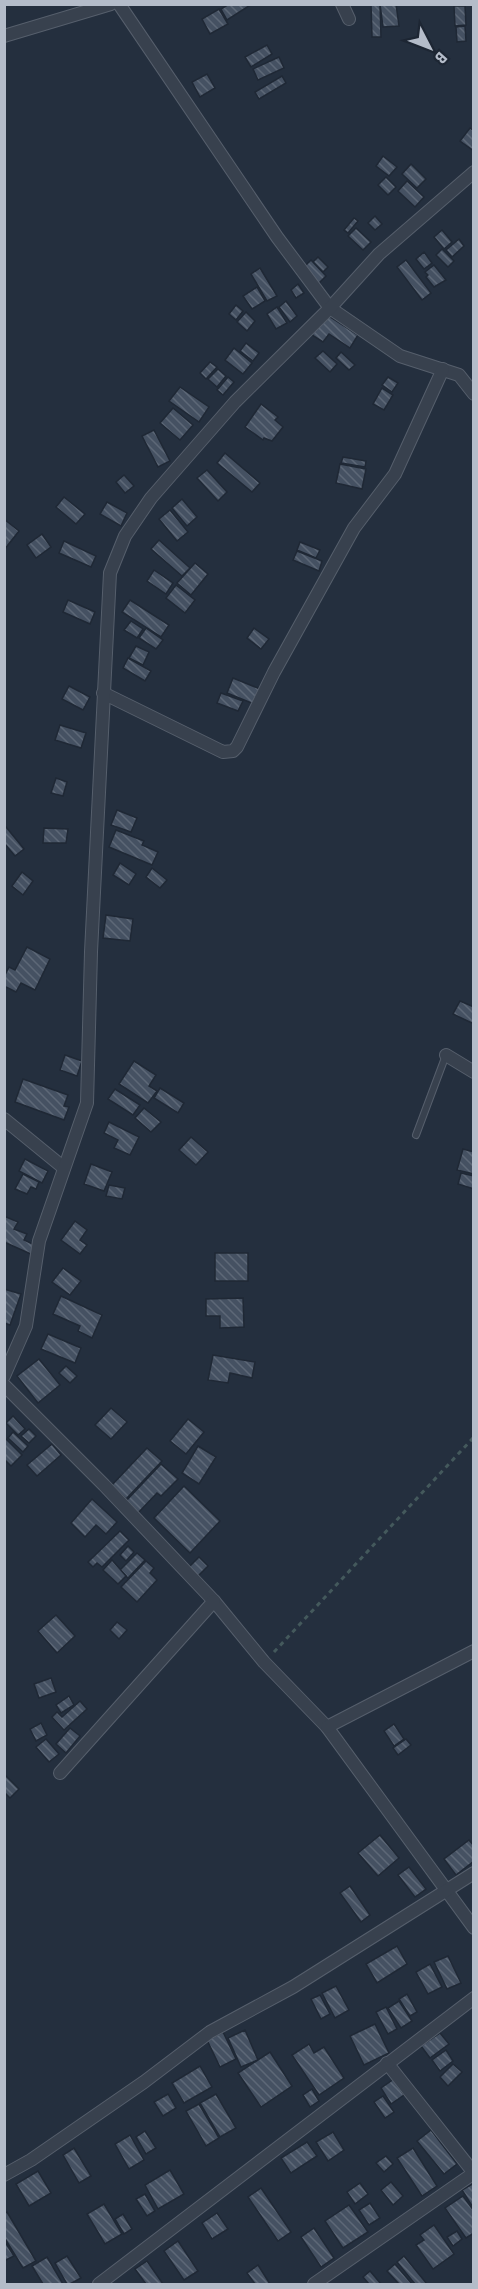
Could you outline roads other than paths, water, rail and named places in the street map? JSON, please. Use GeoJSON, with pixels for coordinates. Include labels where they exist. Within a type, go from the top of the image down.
{"type":"FeatureCollection","features":[{"type":"Feature","properties":{"kind":"street"},"geometry":{"type":"LineString","coordinates":[[4,36],[111,4]]}},
{"type":"Feature","properties":{"kind":"street"},"geometry":{"type":"LineString","coordinates":[[119,4],[277,237],[330,308],[400,356],[459,375],[474,394]]}},
{"type":"Feature","properties":{"kind":"street"},"geometry":{"type":"LineString","coordinates":[[342,4],[349,19]]}},
{"type":"Feature","properties":{"kind":"street"},"geometry":{"type":"LineString","coordinates":[[4,1376],[26,1326],[39,1241],[87,1103],[91,952],[110,573],[125,536],[152,498],[235,402],[330,308],[379,254],[474,172]]}},
{"type":"Feature","properties":{"kind":"street"},"geometry":{"type":"LineString","coordinates":[[103,693],[224,752],[233,751],[354,528],[395,474],[443,369]]}},
{"type":"Feature","properties":{"kind":"street"},"geometry":{"type":"LineString","coordinates":[[446,1056],[474,1072]]}},
{"type":"Feature","properties":{"kind":"street"},"geometry":{"type":"LineString","coordinates":[[4,1119],[64,1168]]}},
{"type":"Feature","properties":{"kind":"street"},"geometry":{"type":"LineString","coordinates":[[4,1384],[214,1601],[264,1662],[327,1727],[474,1928]]}},
{"type":"Feature","properties":{"kind":"street"},"geometry":{"type":"LineString","coordinates":[[60,1773],[214,1601]]}},
{"type":"Feature","properties":{"kind":"street"},"geometry":{"type":"LineString","coordinates":[[327,1727],[474,1651]]}},
{"type":"Feature","properties":{"kind":"street"},"geometry":{"type":"LineString","coordinates":[[4,2175],[31,2160],[144,2082],[210,2032],[293,1987],[446,1889],[474,1874]]}},
{"type":"Feature","properties":{"kind":"street"},"geometry":{"type":"LineString","coordinates":[[99,2284],[474,1998]]}},
{"type":"Feature","properties":{"kind":"street"},"geometry":{"type":"LineString","coordinates":[[314,2284],[474,2173],[387,2063]]}},
{"type":"Feature","properties":{"kind":"lane"},"geometry":{"type":"LineString","coordinates":[[416,1135],[446,1056]]}}]}
